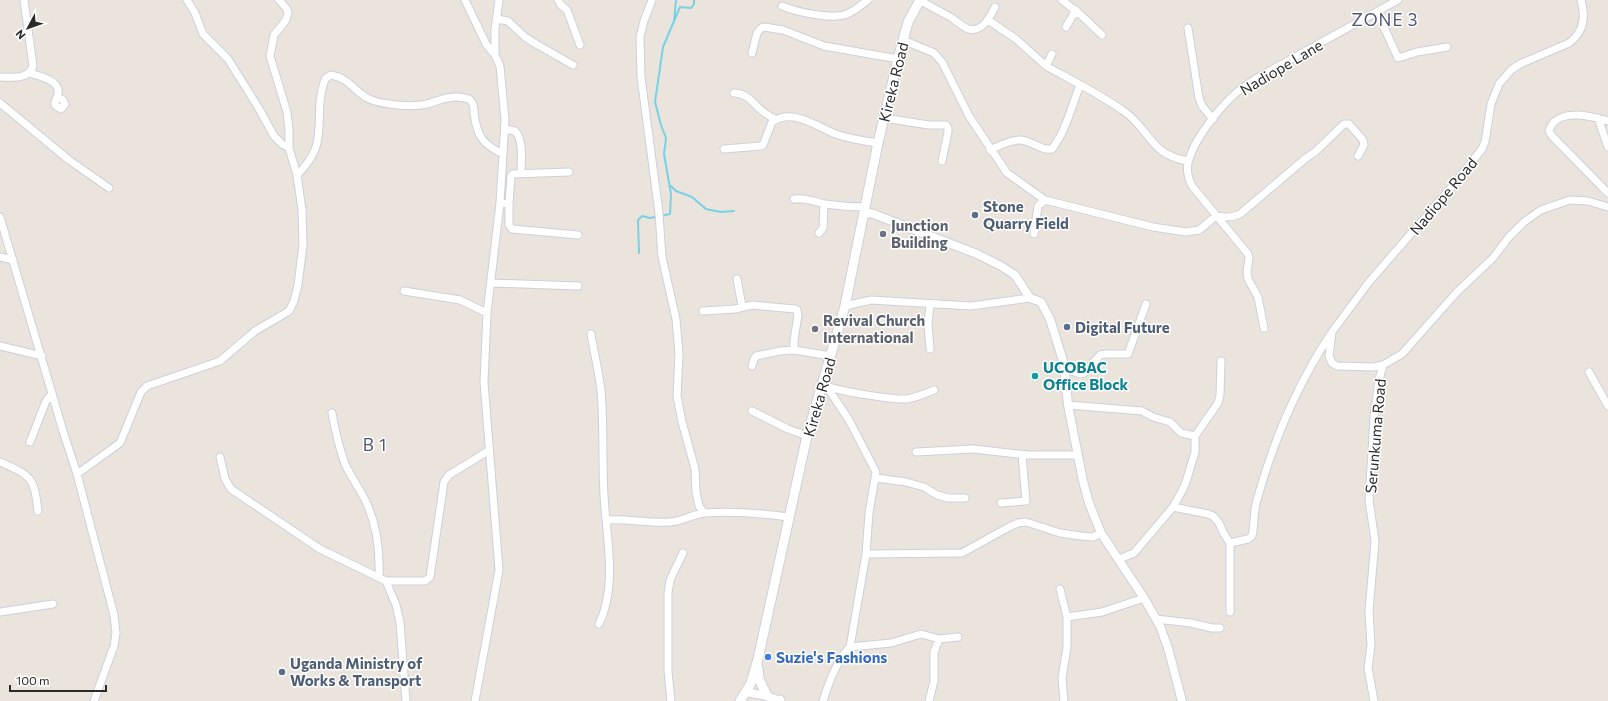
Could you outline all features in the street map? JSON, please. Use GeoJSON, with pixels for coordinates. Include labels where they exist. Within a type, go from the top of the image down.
{"type":"FeatureCollection","features":[{"type":"Feature","properties":{"kind":"main road","name":"Kireka Road"},"geometry":{"type":"LineString","coordinates":[[740,701],[751,683],[758,659],[788,517],[808,436],[825,384],[831,356],[846,306],[878,143],[898,59],[908,22],[920,0]]}},
{"type":"Feature","properties":{"kind":"main road"},"geometry":{"type":"LineString","coordinates":[[758,659],[759,679],[767,696]]}},
{"type":"Feature","properties":{"kind":"street"},"geometry":{"type":"LineString","coordinates":[[0,77],[23,76],[29,73],[33,66],[24,0]]}},
{"type":"Feature","properties":{"kind":"street"},"geometry":{"type":"LineString","coordinates":[[187,0],[192,7],[203,34],[228,60],[277,140],[289,148]]}},
{"type":"Feature","properties":{"kind":"street"},"geometry":{"type":"LineString","coordinates":[[77,474],[120,443],[141,392],[147,386],[220,361],[255,331],[289,311],[292,306],[296,294],[303,245],[302,210],[297,175],[289,148],[287,112],[270,56],[274,35],[286,20],[288,13],[287,9],[279,0]]}},
{"type":"Feature","properties":{"kind":"street"},"geometry":{"type":"LineString","coordinates":[[465,0],[486,44],[495,55],[501,71],[505,129],[500,203],[487,313],[484,382],[488,451],[499,570],[475,701]]}},
{"type":"Feature","properties":{"kind":"street"},"geometry":{"type":"LineString","coordinates":[[495,55],[495,35],[499,0]]}},
{"type":"Feature","properties":{"kind":"street"},"geometry":{"type":"LineString","coordinates":[[558,0],[567,10],[580,45]]}},
{"type":"Feature","properties":{"kind":"street"},"geometry":{"type":"LineString","coordinates":[[652,0],[640,37],[641,77],[664,268],[676,319],[679,354],[677,396],[682,422],[695,469],[696,492],[699,506],[704,514]]}},
{"type":"Feature","properties":{"kind":"street"},"geometry":{"type":"LineString","coordinates":[[782,6],[808,14],[838,16],[851,12],[868,0]]}},
{"type":"Feature","properties":{"kind":"street"},"geometry":{"type":"LineString","coordinates":[[920,0],[972,30],[978,28],[988,20],[995,7]]}},
{"type":"Feature","properties":{"kind":"street"},"geometry":{"type":"LineString","coordinates":[[1062,0],[1076,10],[1102,35]]}},
{"type":"Feature","properties":{"kind":"street","name":"Nadiope Lane"},"geometry":{"type":"LineString","coordinates":[[1264,328],[1258,297],[1248,279],[1248,254],[1189,181],[1188,161],[1198,141],[1213,119],[1237,92],[1257,78],[1398,0]]}},
{"type":"Feature","properties":{"kind":"street","name":"Nadiope Road"},"geometry":{"type":"LineString","coordinates":[[1383,365],[1373,367],[1336,366],[1332,363],[1329,356],[1332,332],[1369,282],[1455,183],[1482,149],[1485,142],[1492,104],[1499,84],[1504,77],[1520,64],[1576,38],[1584,21],[1582,0]]}},
{"type":"Feature","properties":{"kind":"street"},"geometry":{"type":"LineString","coordinates":[[1066,27],[1076,10]]}},
{"type":"Feature","properties":{"kind":"street"},"geometry":{"type":"LineString","coordinates":[[1376,12],[1398,58],[1417,52],[1447,47]]}},
{"type":"Feature","properties":{"kind":"street"},"geometry":{"type":"LineString","coordinates":[[497,19],[508,21],[525,37],[573,65]]}},
{"type":"Feature","properties":{"kind":"street"},"geometry":{"type":"LineString","coordinates":[[988,20],[1016,39],[1046,66],[1099,94],[1127,113],[1165,154],[1177,159],[1188,161]]}},
{"type":"Feature","properties":{"kind":"street"},"geometry":{"type":"LineString","coordinates":[[752,53],[757,33],[764,27],[788,31],[824,46],[898,59]]}},
{"type":"Feature","properties":{"kind":"street"},"geometry":{"type":"LineString","coordinates":[[1188,28],[1199,98],[1202,106],[1213,119]]}},
{"type":"Feature","properties":{"kind":"street"},"geometry":{"type":"LineString","coordinates":[[903,40],[929,50],[942,62],[969,116],[1007,174],[1045,200],[1153,227],[1186,232],[1199,230],[1216,216],[1228,217],[1240,214],[1306,158],[1316,152],[1344,124],[1349,124],[1363,140],[1364,145],[1358,156]]}},
{"type":"Feature","properties":{"kind":"street"},"geometry":{"type":"LineString","coordinates":[[1046,66],[1052,54]]}},
{"type":"Feature","properties":{"kind":"street"},"geometry":{"type":"LineString","coordinates":[[29,73],[45,78],[54,84],[58,92],[57,97]]}},
{"type":"Feature","properties":{"kind":"street"},"geometry":{"type":"LineString","coordinates":[[297,175],[311,160],[315,151],[319,134],[322,89],[326,78],[331,75],[349,82],[368,98],[382,103],[410,106],[428,104],[448,97],[457,96],[469,99],[474,105],[475,122],[480,137],[488,146],[503,154]]}},
{"type":"Feature","properties":{"kind":"street"},"geometry":{"type":"LineString","coordinates":[[990,150],[1014,141],[1022,140],[1047,150],[1052,149],[1064,127],[1080,85]]}},
{"type":"Feature","properties":{"kind":"street"},"geometry":{"type":"LineString","coordinates":[[734,93],[740,93],[751,99],[763,112],[776,120]]}},
{"type":"Feature","properties":{"kind":"street"},"geometry":{"type":"LineString","coordinates":[[0,102],[69,160],[109,188]]}},
{"type":"Feature","properties":{"kind":"street"},"geometry":{"type":"LineString","coordinates":[[1608,121],[1598,118],[1569,115],[1553,123],[1549,131],[1552,136],[1608,193]]}},
{"type":"Feature","properties":{"kind":"street"},"geometry":{"type":"LineString","coordinates":[[724,149],[761,146],[772,122],[780,118],[798,118],[837,135],[878,143]]}},
{"type":"Feature","properties":{"kind":"street"},"geometry":{"type":"LineString","coordinates":[[884,118],[929,125],[946,125],[948,132],[942,161]]}},
{"type":"Feature","properties":{"kind":"street"},"geometry":{"type":"LineString","coordinates":[[1598,118],[1608,147]]}},
{"type":"Feature","properties":{"kind":"street"},"geometry":{"type":"LineString","coordinates":[[505,129],[515,131],[518,136],[521,152],[521,172]]}},
{"type":"Feature","properties":{"kind":"street"},"geometry":{"type":"LineString","coordinates":[[569,172],[514,173],[511,176],[509,226],[512,229],[578,235]]}},
{"type":"Feature","properties":{"kind":"street"},"geometry":{"type":"LineString","coordinates":[[794,199],[808,198],[824,204],[865,210],[977,254],[1015,275],[1030,298]]}},
{"type":"Feature","properties":{"kind":"street"},"geometry":{"type":"LineString","coordinates":[[1034,234],[1038,206],[1045,200]]}},
{"type":"Feature","properties":{"kind":"street","name":"Serunkuma Road"},"geometry":{"type":"LineString","coordinates":[[1374,701],[1368,668],[1371,645],[1369,611],[1375,541],[1369,500],[1374,416],[1379,380],[1383,365],[1402,354],[1457,292],[1493,258],[1508,238],[1524,222],[1541,210],[1570,200],[1588,201],[1608,207]]}},
{"type":"Feature","properties":{"kind":"street"},"geometry":{"type":"LineString","coordinates":[[500,203],[509,204]]}},
{"type":"Feature","properties":{"kind":"street"},"geometry":{"type":"LineString","coordinates":[[819,233],[823,228],[824,204]]}},
{"type":"Feature","properties":{"kind":"street"},"geometry":{"type":"LineString","coordinates":[[0,217],[77,474],[114,615],[116,633],[110,658],[94,701]]}},
{"type":"Feature","properties":{"kind":"street"},"geometry":{"type":"LineString","coordinates":[[0,257],[13,260]]}},
{"type":"Feature","properties":{"kind":"street"},"geometry":{"type":"LineString","coordinates":[[737,279],[742,306]]}},
{"type":"Feature","properties":{"kind":"street"},"geometry":{"type":"LineString","coordinates":[[491,283],[535,286],[578,286]]}},
{"type":"Feature","properties":{"kind":"street"},"geometry":{"type":"LineString","coordinates":[[404,291],[460,300],[487,313]]}},
{"type":"Feature","properties":{"kind":"street"},"geometry":{"type":"LineString","coordinates":[[846,306],[871,300],[971,306],[1030,298],[1041,302],[1050,319],[1064,368],[1068,405],[1083,481],[1101,533],[1144,598],[1156,619],[1168,648],[1182,701]]}},
{"type":"Feature","properties":{"kind":"street"},"geometry":{"type":"LineString","coordinates":[[930,304],[928,323],[930,349]]}},
{"type":"Feature","properties":{"kind":"street"},"geometry":{"type":"LineString","coordinates":[[1064,368],[1080,374],[1084,373],[1100,356],[1106,354],[1128,354],[1146,304]]}},
{"type":"Feature","properties":{"kind":"street"},"geometry":{"type":"LineString","coordinates":[[703,311],[735,309],[742,306],[752,305],[797,310],[798,315],[794,350]]}},
{"type":"Feature","properties":{"kind":"street"},"geometry":{"type":"LineString","coordinates":[[1230,543],[1252,536],[1257,499],[1287,414],[1332,332]]}},
{"type":"Feature","properties":{"kind":"street"},"geometry":{"type":"LineString","coordinates":[[591,334],[601,392],[604,496],[607,520],[609,569],[607,604],[599,624]]}},
{"type":"Feature","properties":{"kind":"street"},"geometry":{"type":"LineString","coordinates":[[0,346],[42,356]]}},
{"type":"Feature","properties":{"kind":"street"},"geometry":{"type":"LineString","coordinates":[[752,366],[756,356],[780,350],[794,350],[831,356]]}},
{"type":"Feature","properties":{"kind":"street"},"geometry":{"type":"LineString","coordinates":[[1119,559],[1134,553],[1173,507],[1186,482],[1195,452],[1195,436],[1218,403],[1220,395],[1221,361]]}},
{"type":"Feature","properties":{"kind":"street"},"geometry":{"type":"LineString","coordinates":[[1589,372],[1608,406]]}},
{"type":"Feature","properties":{"kind":"street"},"geometry":{"type":"LineString","coordinates":[[825,384],[842,391],[898,399],[919,396],[934,390]]}},
{"type":"Feature","properties":{"kind":"street"},"geometry":{"type":"LineString","coordinates":[[823,701],[831,679],[843,657],[850,648],[866,554],[869,513],[876,478],[874,465],[849,420],[825,384]]}},
{"type":"Feature","properties":{"kind":"street"},"geometry":{"type":"LineString","coordinates":[[30,442],[46,401],[52,394]]}},
{"type":"Feature","properties":{"kind":"street"},"geometry":{"type":"LineString","coordinates":[[1068,405],[1142,411],[1170,422],[1181,433],[1195,436]]}},
{"type":"Feature","properties":{"kind":"street"},"geometry":{"type":"LineString","coordinates":[[752,411],[788,429],[808,436]]}},
{"type":"Feature","properties":{"kind":"street"},"geometry":{"type":"LineString","coordinates":[[332,413],[346,465],[366,502],[373,522],[380,556],[379,577]]}},
{"type":"Feature","properties":{"kind":"street"},"geometry":{"type":"LineString","coordinates":[[916,452],[973,449],[1022,455],[1078,455]]}},
{"type":"Feature","properties":{"kind":"street"},"geometry":{"type":"LineString","coordinates":[[220,457],[225,479],[231,489],[320,549],[386,581],[425,581],[429,579],[444,482],[449,475],[488,451]]}},
{"type":"Feature","properties":{"kind":"street"},"geometry":{"type":"LineString","coordinates":[[1001,503],[1026,501],[1022,455]]}},
{"type":"Feature","properties":{"kind":"street"},"geometry":{"type":"LineString","coordinates":[[0,462],[20,472],[33,483],[36,490],[38,511]]}},
{"type":"Feature","properties":{"kind":"street"},"geometry":{"type":"LineString","coordinates":[[876,478],[906,482],[924,487],[937,495],[948,498],[965,498]]}},
{"type":"Feature","properties":{"kind":"street"},"geometry":{"type":"LineString","coordinates":[[1173,507],[1213,516],[1219,523],[1230,543],[1230,612]]}},
{"type":"Feature","properties":{"kind":"street"},"geometry":{"type":"LineString","coordinates":[[607,520],[650,523],[680,521],[704,514],[757,513],[788,517]]}},
{"type":"Feature","properties":{"kind":"street"},"geometry":{"type":"LineString","coordinates":[[866,554],[962,553],[1009,527],[1018,523],[1026,522],[1060,533],[1093,537],[1101,533]]}},
{"type":"Feature","properties":{"kind":"street"},"geometry":{"type":"LineString","coordinates":[[671,701],[668,671],[668,593],[670,580],[683,553]]}},
{"type":"Feature","properties":{"kind":"street"},"geometry":{"type":"LineString","coordinates":[[386,581],[396,605],[400,622],[406,701]]}},
{"type":"Feature","properties":{"kind":"street"},"geometry":{"type":"LineString","coordinates":[[1060,589],[1067,617],[1067,647],[1062,678],[1064,701]]}},
{"type":"Feature","properties":{"kind":"street"},"geometry":{"type":"LineString","coordinates":[[1067,617],[1102,612],[1144,598]]}},
{"type":"Feature","properties":{"kind":"street"},"geometry":{"type":"LineString","coordinates":[[0,612],[53,604]]}},
{"type":"Feature","properties":{"kind":"street"},"geometry":{"type":"LineString","coordinates":[[1156,619],[1191,622],[1212,628],[1220,628]]}},
{"type":"Feature","properties":{"kind":"street"},"geometry":{"type":"LineString","coordinates":[[850,648],[891,643],[921,634],[938,639],[958,637]]}},
{"type":"Feature","properties":{"kind":"street"},"geometry":{"type":"LineString","coordinates":[[929,701],[934,681],[934,652],[938,639]]}},
{"type":"Feature","properties":{"kind":"street"},"geometry":{"type":"LineString","coordinates":[[746,692],[767,696],[779,701]]}},
{"type":"Feature","properties":{"kind":"waterway"},"geometry":{"type":"LineString","coordinates":[[674,22],[676,0]]}},
{"type":"Feature","properties":{"kind":"waterway"},"geometry":{"type":"LineString","coordinates":[[639,253],[638,220],[642,216],[650,218],[670,214],[671,194],[664,154],[666,138],[655,102],[663,47],[680,7],[691,8],[694,4],[694,0]]}},
{"type":"Feature","properties":{"kind":"waterway"},"geometry":{"type":"LineString","coordinates":[[671,186],[676,191],[692,197],[706,209],[721,212],[734,211]]}},
{"type":"Feature","properties":{"kind":"place","name":"Stone Quarry Field"},"geometry":{"type":"Point","coordinates":[975,215]}},
{"type":"Feature","properties":{"kind":"place","name":"Junction Building"},"geometry":{"type":"Point","coordinates":[883,234]}},
{"type":"Feature","properties":{"kind":"place","name":"Digital Future"},"geometry":{"type":"Point","coordinates":[1067,327]}},
{"type":"Feature","properties":{"kind":"place","name":"Revival Church International"},"geometry":{"type":"Point","coordinates":[815,329]}},
{"type":"Feature","properties":{"kind":"place","name":"UCOBAC Office Block"},"geometry":{"type":"Point","coordinates":[1035,376]}},
{"type":"Feature","properties":{"kind":"place","name":"Suzie's Fashions"},"geometry":{"type":"Point","coordinates":[768,657]}},
{"type":"Feature","properties":{"kind":"place","name":"Uganda Ministry of Works & Transport"},"geometry":{"type":"Point","coordinates":[282,672]}},
{"type":"Feature","properties":{"kind":"district","name":"ZONE 3"},"geometry":{"type":"Point","coordinates":[1385,19]}},
{"type":"Feature","properties":{"kind":"district","name":"B 1"},"geometry":{"type":"Point","coordinates":[375,444]}}]}
